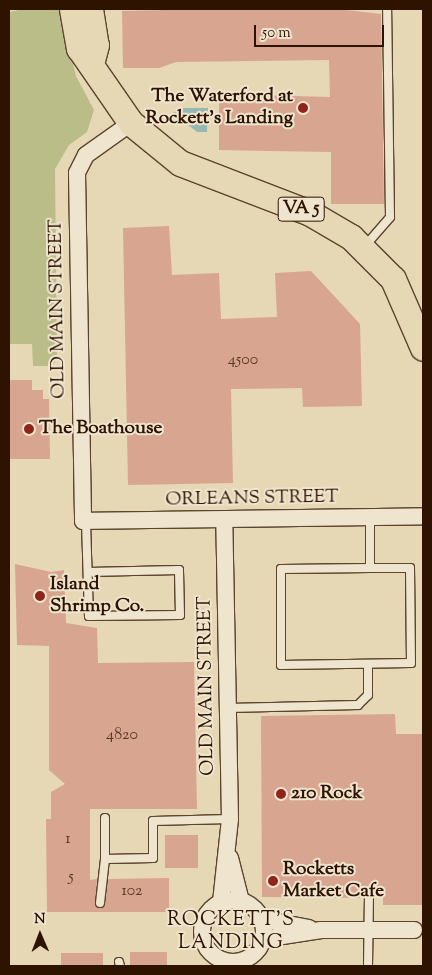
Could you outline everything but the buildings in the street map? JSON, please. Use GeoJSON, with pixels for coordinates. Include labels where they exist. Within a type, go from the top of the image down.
{"type":"FeatureCollection","features":[{"type":"Feature","properties":{"kind":"main road","name":"VA 5"},"geometry":{"type":"LineString","coordinates":[[72,9],[79,48],[92,60],[99,81],[131,123],[180,162],[310,213],[364,248],[393,279],[423,348]]}},
{"type":"Feature","properties":{"kind":"main road","name":"VA 5"},"geometry":{"type":"LineString","coordinates":[[90,9],[96,45],[92,60]]}},
{"type":"Feature","properties":{"kind":"street","name":"OLD MAIN STREET"},"geometry":{"type":"LineString","coordinates":[[84,520],[77,173],[86,155],[131,123]]}},
{"type":"Feature","properties":{"kind":"street","name":"ORLEANS STREET"},"geometry":{"type":"LineString","coordinates":[[84,520],[224,520],[423,516]]}},
{"type":"Feature","properties":{"kind":"street","name":"OLD MAIN STREET"},"geometry":{"type":"LineString","coordinates":[[221,902],[229,851],[230,819],[224,520]]}},
{"type":"Feature","properties":{"kind":"street","name":"OLD MAIN STREET"},"geometry":{"type":"LineString","coordinates":[[229,851],[241,901]]}},
{"type":"Feature","properties":{"kind":"street"},"geometry":{"type":"LineString","coordinates":[[262,919],[264,939],[252,956],[241,964],[222,963],[207,948],[202,931],[207,914],[221,902],[241,901],[262,919],[321,930]]}},
{"type":"Feature","properties":{"kind":"street"},"geometry":{"type":"LineString","coordinates":[[264,939],[321,930],[414,930]]}},
{"type":"Feature","properties":{"kind":"lane"},"geometry":{"type":"LineString","coordinates":[[364,248],[390,217],[387,9]]}},
{"type":"Feature","properties":{"kind":"lane"},"geometry":{"type":"LineString","coordinates":[[370,517],[370,568]]}},
{"type":"Feature","properties":{"kind":"lane"},"geometry":{"type":"LineString","coordinates":[[84,520],[89,616],[180,615],[179,570],[88,572]]}},
{"type":"Feature","properties":{"kind":"lane"},"geometry":{"type":"LineString","coordinates":[[370,568],[410,568],[411,663],[281,665],[281,569],[370,568]]}},
{"type":"Feature","properties":{"kind":"lane"},"geometry":{"type":"LineString","coordinates":[[228,708],[358,705],[368,695],[368,664]]}},
{"type":"Feature","properties":{"kind":"lane"},"geometry":{"type":"LineString","coordinates":[[100,903],[105,859],[105,818]]}},
{"type":"Feature","properties":{"kind":"lane"},"geometry":{"type":"LineString","coordinates":[[105,859],[153,858],[153,821],[230,819]]}},
{"type":"Feature","properties":{"kind":"lane"},"geometry":{"type":"LineString","coordinates":[[368,966],[369,898]]}},
{"type":"Feature","properties":{"kind":"green space"},"geometry":{"type":"Polygon","coordinates":[[[24,9],[60,9],[76,76],[94,110],[87,132],[69,145],[55,169],[57,359],[52,366],[33,366],[32,344],[9,344],[9,12],[24,9]]]}},
{"type":"Feature","properties":{"kind":"water"},"geometry":{"type":"Polygon","coordinates":[[[180,108],[208,108],[207,132],[197,132],[173,113],[180,108]]]}},
{"type":"Feature","properties":{"kind":"place","name":"The Waterford at Rockett's Landing"},"geometry":{"type":"Point","coordinates":[303,108]}},
{"type":"Feature","properties":{"kind":"place","name":"The Boathouse"},"geometry":{"type":"Point","coordinates":[29,429]}},
{"type":"Feature","properties":{"kind":"place","name":"Island Shrimp Co."},"geometry":{"type":"Point","coordinates":[40,596]}},
{"type":"Feature","properties":{"kind":"place","name":"210 Rock"},"geometry":{"type":"Point","coordinates":[281,794]}},
{"type":"Feature","properties":{"kind":"place","name":"Rocketts Market Cafe"},"geometry":{"type":"Point","coordinates":[273,881]}},
{"type":"Feature","properties":{"kind":"district","name":"ROCKETT'S LANDING"},"geometry":{"type":"Point","coordinates":[231,932]}}]}
